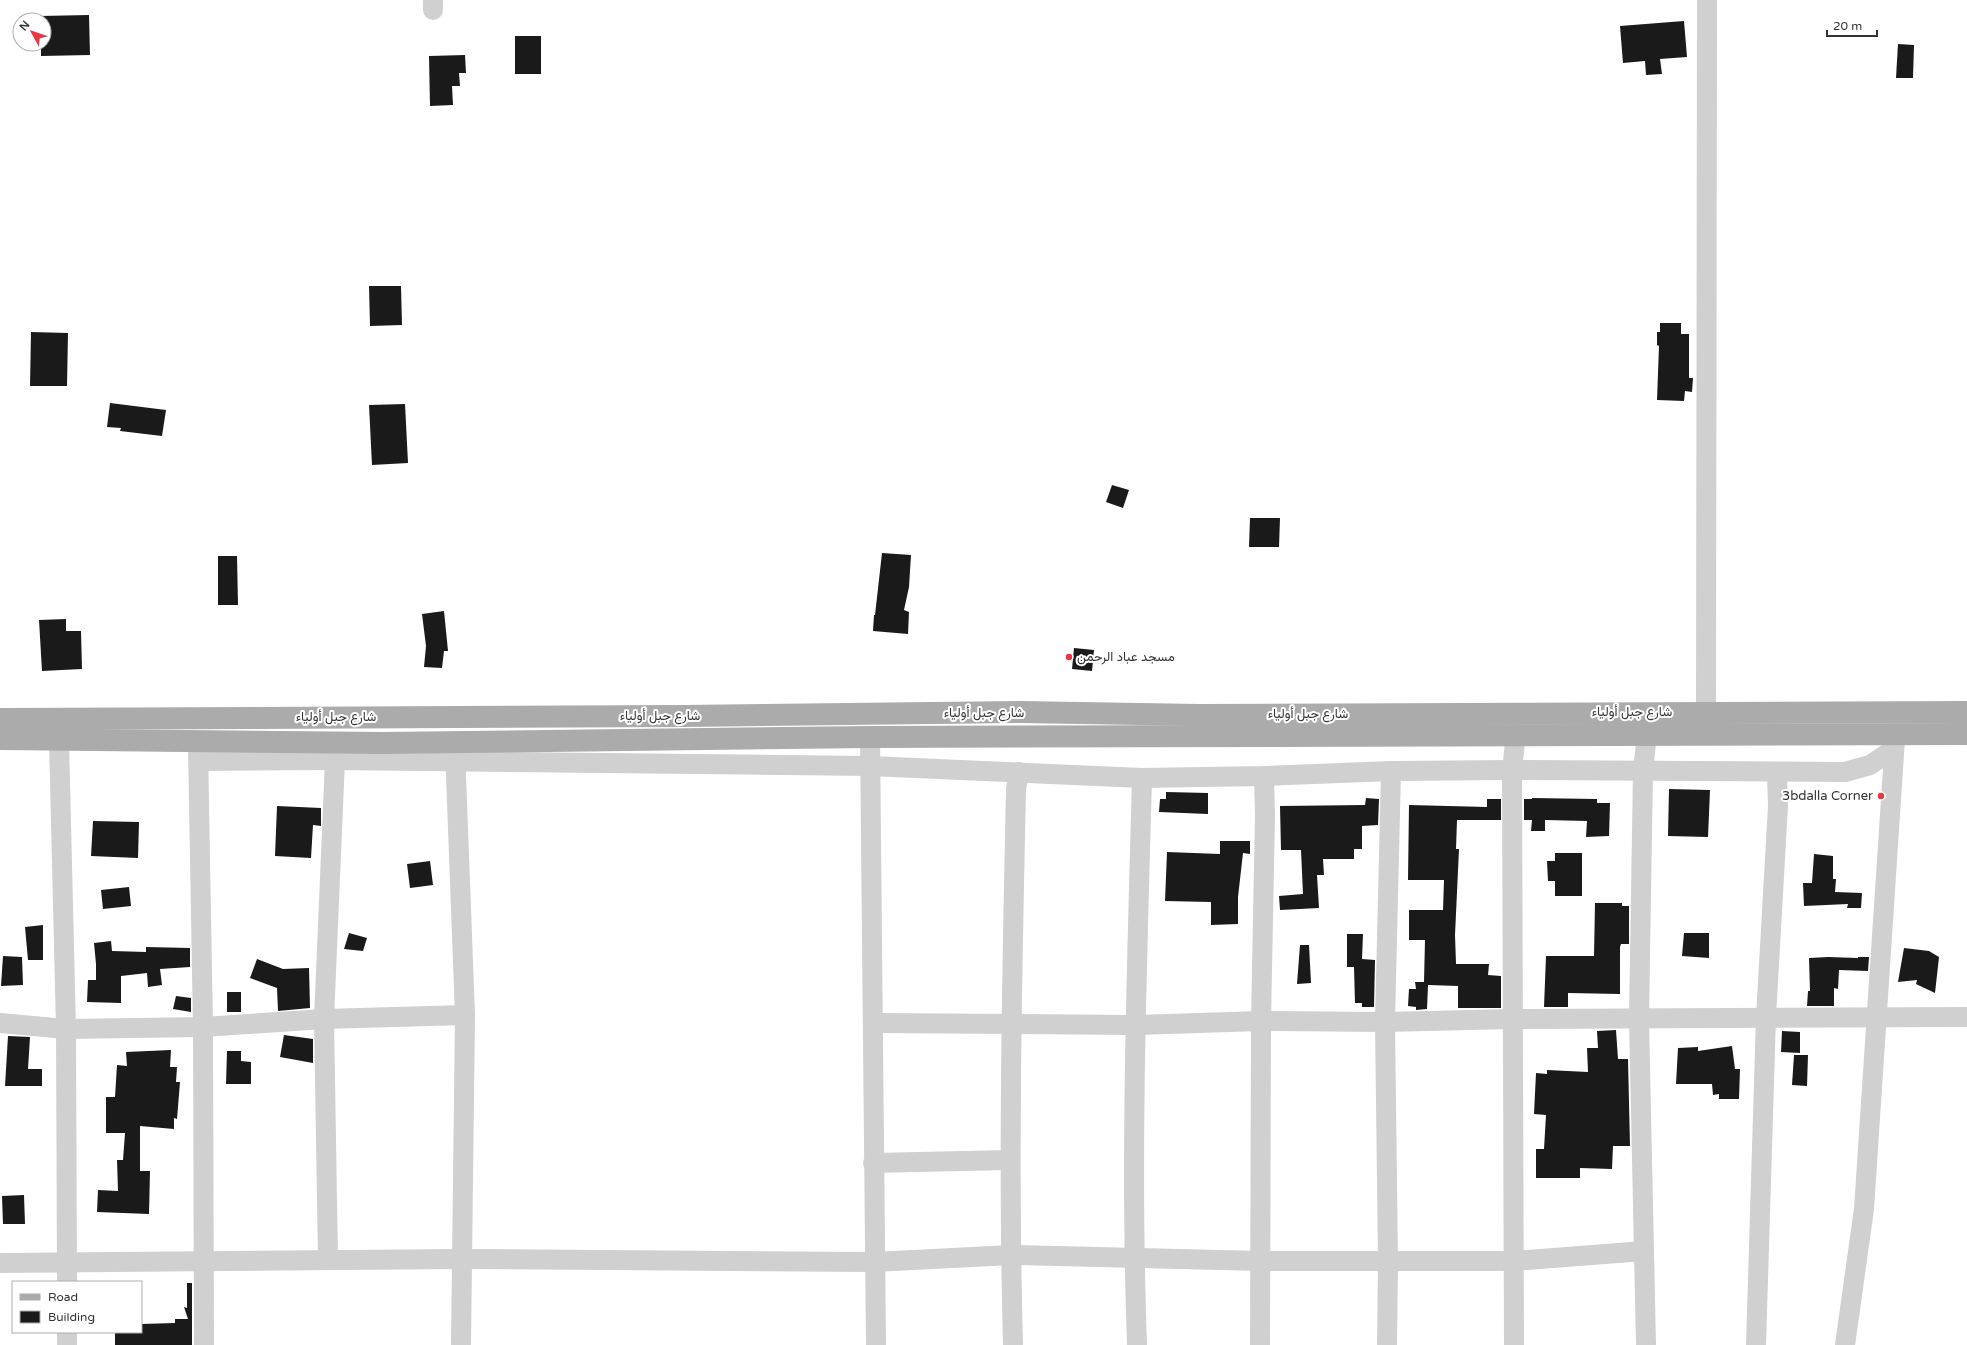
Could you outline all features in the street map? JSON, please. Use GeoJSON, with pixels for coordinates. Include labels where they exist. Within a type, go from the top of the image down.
{"type":"FeatureCollection","features":[{"type":"Feature","properties":{"kind":"main road","name":"شارع جبل أولياء"},"geometry":{"type":"LineString","coordinates":[[0,719],[684,716],[1020,712],[1207,714],[1967,712]]}},
{"type":"Feature","properties":{"kind":"main road","name":"شارع جبل أولياء"},"geometry":{"type":"LineString","coordinates":[[0,739],[59,740],[199,751],[383,743],[455,752],[870,737],[1647,734],[1895,742],[1967,734]]}},
{"type":"Feature","properties":{"kind":"street"},"geometry":{"type":"LineString","coordinates":[[1706,712],[1707,0]]}},
{"type":"Feature","properties":{"kind":"street"},"geometry":{"type":"LineString","coordinates":[[1514,1345],[1512,770],[1516,734]]}},
{"type":"Feature","properties":{"kind":"street"},"geometry":{"type":"LineString","coordinates":[[1646,1345],[1639,1019],[1643,771],[1647,734]]}},
{"type":"Feature","properties":{"kind":"street"},"geometry":{"type":"LineString","coordinates":[[870,737],[873,1163],[876,1345]]}},
{"type":"Feature","properties":{"kind":"street"},"geometry":{"type":"LineString","coordinates":[[59,740],[66,1029],[67,1272]]}},
{"type":"Feature","properties":{"kind":"street"},"geometry":{"type":"LineString","coordinates":[[204,1345],[203,1027],[199,751],[335,760],[455,752],[870,766],[1142,778],[1264,776],[1391,771],[1512,770],[1777,773],[1845,772],[1870,765],[1895,742]]}},
{"type":"Feature","properties":{"kind":"street"},"geometry":{"type":"LineString","coordinates":[[1845,1345],[1864,1209],[1895,742]]}},
{"type":"Feature","properties":{"kind":"street"},"geometry":{"type":"LineString","coordinates":[[455,752],[465,1015],[462,1345]]}},
{"type":"Feature","properties":{"kind":"street"},"geometry":{"type":"LineString","coordinates":[[328,1260],[324,1020],[335,760]]}},
{"type":"Feature","properties":{"kind":"street"},"geometry":{"type":"LineString","coordinates":[[1387,1345],[1388,1262],[1385,1022],[1391,771]]}},
{"type":"Feature","properties":{"kind":"street"},"geometry":{"type":"LineString","coordinates":[[1013,1345],[1010,1255],[1010,1160],[1016,789],[1020,772]]}},
{"type":"Feature","properties":{"kind":"street"},"geometry":{"type":"LineString","coordinates":[[1756,1345],[1766,1017],[1778,806],[1777,773]]}},
{"type":"Feature","properties":{"kind":"street"},"geometry":{"type":"LineString","coordinates":[[1260,1345],[1261,1021],[1265,815],[1264,776]]}},
{"type":"Feature","properties":{"kind":"street"},"geometry":{"type":"LineString","coordinates":[[1137,1345],[1134,1259],[1136,1025],[1142,778]]}},
{"type":"Feature","properties":{"kind":"street"},"geometry":{"type":"LineString","coordinates":[[0,1023],[66,1029],[203,1027],[324,1020],[465,1015]]}},
{"type":"Feature","properties":{"kind":"street"},"geometry":{"type":"LineString","coordinates":[[873,1023],[1136,1025],[1261,1021],[1385,1022],[1512,1019],[1878,1016],[1967,1017]]}},
{"type":"Feature","properties":{"kind":"street"},"geometry":{"type":"LineString","coordinates":[[873,1163],[1010,1160]]}},
{"type":"Feature","properties":{"kind":"street"},"geometry":{"type":"LineString","coordinates":[[0,1263],[67,1272],[203,1261],[463,1259],[874,1262],[1010,1255],[1134,1259],[1388,1262],[1514,1261],[1644,1251]]}},
{"type":"Feature","properties":{"kind":"street"},"geometry":{"type":"LineString","coordinates":[[66,1345],[67,1333]]}},
{"type":"Feature","properties":{"kind":"building"},"geometry":{"type":"Polygon","coordinates":[[[89,15],[90,55],[41,56],[41,52],[52,52],[52,16],[89,15]]]}},
{"type":"Feature","properties":{"kind":"building"},"geometry":{"type":"Polygon","coordinates":[[[1684,21],[1687,57],[1660,59],[1662,74],[1646,75],[1645,61],[1623,63],[1620,26],[1684,21]]]}},
{"type":"Feature","properties":{"kind":"building"},"geometry":{"type":"Polygon","coordinates":[[[515,36],[541,36],[541,74],[515,74],[515,36]]]}},
{"type":"Feature","properties":{"kind":"building"},"geometry":{"type":"Polygon","coordinates":[[[1898,44],[1914,45],[1913,78],[1896,78],[1898,44]]]}},
{"type":"Feature","properties":{"kind":"building"},"geometry":{"type":"Polygon","coordinates":[[[465,55],[466,73],[459,73],[460,86],[452,86],[453,105],[430,106],[429,56],[465,55]]]}},
{"type":"Feature","properties":{"kind":"building"},"geometry":{"type":"Polygon","coordinates":[[[369,286],[401,286],[402,325],[370,326],[369,286]]]}},
{"type":"Feature","properties":{"kind":"building"},"geometry":{"type":"Polygon","coordinates":[[[1660,323],[1681,323],[1681,334],[1689,334],[1689,378],[1693,378],[1692,392],[1685,391],[1684,401],[1657,400],[1659,346],[1657,345],[1657,332],[1660,332],[1660,323]]]}},
{"type":"Feature","properties":{"kind":"building"},"geometry":{"type":"Polygon","coordinates":[[[31,332],[68,333],[67,386],[30,386],[31,332]]]}},
{"type":"Feature","properties":{"kind":"building"},"geometry":{"type":"Polygon","coordinates":[[[110,403],[166,410],[162,436],[120,431],[121,428],[107,427],[110,403]]]}},
{"type":"Feature","properties":{"kind":"building"},"geometry":{"type":"Polygon","coordinates":[[[405,404],[408,463],[372,465],[369,405],[405,404]]]}},
{"type":"Feature","properties":{"kind":"building"},"geometry":{"type":"Polygon","coordinates":[[[1112,485],[1129,490],[1123,508],[1106,502],[1112,485]]]}},
{"type":"Feature","properties":{"kind":"building"},"geometry":{"type":"Polygon","coordinates":[[[1250,518],[1280,518],[1279,547],[1249,547],[1250,518]]]}},
{"type":"Feature","properties":{"kind":"building"},"geometry":{"type":"Polygon","coordinates":[[[882,553],[911,555],[909,587],[904,610],[909,612],[908,634],[873,631],[882,553]]]}},
{"type":"Feature","properties":{"kind":"building"},"geometry":{"type":"Polygon","coordinates":[[[218,556],[237,556],[238,605],[218,605],[218,556]]]}},
{"type":"Feature","properties":{"kind":"building"},"geometry":{"type":"Polygon","coordinates":[[[444,611],[448,651],[444,651],[442,668],[424,667],[426,646],[422,614],[444,611]]]}},
{"type":"Feature","properties":{"kind":"building"},"geometry":{"type":"Polygon","coordinates":[[[66,619],[66,631],[81,631],[82,669],[42,671],[39,620],[66,619]]]}},
{"type":"Feature","properties":{"kind":"building"},"geometry":{"type":"Polygon","coordinates":[[[1074,648],[1094,650],[1092,671],[1072,669],[1074,648]]]}},
{"type":"Feature","properties":{"kind":"building"},"geometry":{"type":"Polygon","coordinates":[[[1669,789],[1710,790],[1708,837],[1668,836],[1669,789]]]}},
{"type":"Feature","properties":{"kind":"building"},"geometry":{"type":"Polygon","coordinates":[[[1166,792],[1208,793],[1208,814],[1159,812],[1160,799],[1166,799],[1166,792]]]}},
{"type":"Feature","properties":{"kind":"building"},"geometry":{"type":"Polygon","coordinates":[[[1366,798],[1379,799],[1378,825],[1362,826],[1362,849],[1354,849],[1354,859],[1323,859],[1324,875],[1317,875],[1319,908],[1280,910],[1279,896],[1303,894],[1301,850],[1281,850],[1280,806],[1365,805],[1366,798]]]}},
{"type":"Feature","properties":{"kind":"building"},"geometry":{"type":"Polygon","coordinates":[[[1487,799],[1501,799],[1501,820],[1457,820],[1456,849],[1459,849],[1455,935],[1456,964],[1489,964],[1488,975],[1501,976],[1501,1008],[1458,1008],[1458,986],[1428,985],[1427,1009],[1416,1010],[1416,1007],[1408,1006],[1409,989],[1416,989],[1415,982],[1424,982],[1425,940],[1409,940],[1409,910],[1443,910],[1444,880],[1408,880],[1409,805],[1487,807],[1487,799]]]}},
{"type":"Feature","properties":{"kind":"building"},"geometry":{"type":"Polygon","coordinates":[[[1524,799],[1597,799],[1597,803],[1610,803],[1609,836],[1586,837],[1587,821],[1545,820],[1545,831],[1531,831],[1532,820],[1524,820],[1524,799]]]}},
{"type":"Feature","properties":{"kind":"building"},"geometry":{"type":"Polygon","coordinates":[[[277,806],[321,808],[321,826],[313,825],[311,858],[275,856],[277,806]]]}},
{"type":"Feature","properties":{"kind":"building"},"geometry":{"type":"Polygon","coordinates":[[[93,821],[139,822],[138,858],[91,856],[93,821]]]}},
{"type":"Feature","properties":{"kind":"building"},"geometry":{"type":"Polygon","coordinates":[[[1220,841],[1250,841],[1250,854],[1243,853],[1238,897],[1238,924],[1211,925],[1211,902],[1165,901],[1167,852],[1220,854],[1220,841]]]}},
{"type":"Feature","properties":{"kind":"building"},"geometry":{"type":"Polygon","coordinates":[[[1555,853],[1582,853],[1582,896],[1555,896],[1555,881],[1548,881],[1547,861],[1555,861],[1555,853]]]}},
{"type":"Feature","properties":{"kind":"building"},"geometry":{"type":"Polygon","coordinates":[[[1814,854],[1833,856],[1833,879],[1836,879],[1835,892],[1862,893],[1861,908],[1847,908],[1848,904],[1804,906],[1803,883],[1812,883],[1814,854]]]}},
{"type":"Feature","properties":{"kind":"building"},"geometry":{"type":"Polygon","coordinates":[[[430,861],[433,885],[410,888],[407,864],[430,861]]]}},
{"type":"Feature","properties":{"kind":"building"},"geometry":{"type":"Polygon","coordinates":[[[129,887],[131,906],[103,909],[101,890],[129,887]]]}},
{"type":"Feature","properties":{"kind":"building"},"geometry":{"type":"Polygon","coordinates":[[[1595,903],[1622,903],[1622,906],[1629,906],[1629,944],[1621,944],[1620,947],[1620,994],[1568,993],[1568,1007],[1544,1007],[1546,956],[1594,956],[1595,903]]]}},
{"type":"Feature","properties":{"kind":"building"},"geometry":{"type":"Polygon","coordinates":[[[43,925],[43,960],[28,960],[25,927],[43,925]]]}},
{"type":"Feature","properties":{"kind":"building"},"geometry":{"type":"Polygon","coordinates":[[[349,933],[367,938],[363,951],[344,949],[349,933]]]}},
{"type":"Feature","properties":{"kind":"building"},"geometry":{"type":"Polygon","coordinates":[[[1684,933],[1709,933],[1709,958],[1682,956],[1684,933]]]}},
{"type":"Feature","properties":{"kind":"building"},"geometry":{"type":"Polygon","coordinates":[[[1347,934],[1363,934],[1362,959],[1375,960],[1374,1007],[1362,1007],[1362,1003],[1355,1003],[1354,967],[1347,967],[1347,934]]]}},
{"type":"Feature","properties":{"kind":"building"},"geometry":{"type":"Polygon","coordinates":[[[111,941],[112,951],[146,952],[146,947],[190,948],[190,967],[160,969],[162,985],[148,987],[147,973],[121,976],[121,1003],[87,1002],[88,980],[96,980],[94,943],[111,941]]]}},
{"type":"Feature","properties":{"kind":"building"},"geometry":{"type":"Polygon","coordinates":[[[1300,945],[1309,945],[1311,983],[1297,984],[1300,945]]]}},
{"type":"Feature","properties":{"kind":"building"},"geometry":{"type":"Polygon","coordinates":[[[1904,948],[1929,951],[1939,957],[1935,993],[1916,984],[1917,980],[1898,982],[1904,948]]]}},
{"type":"Feature","properties":{"kind":"building"},"geometry":{"type":"Polygon","coordinates":[[[3,956],[22,957],[23,985],[1,986],[3,956]]]}},
{"type":"Feature","properties":{"kind":"building"},"geometry":{"type":"Polygon","coordinates":[[[1869,957],[1868,971],[1839,970],[1838,989],[1834,988],[1834,1006],[1807,1006],[1808,991],[1810,991],[1809,958],[1869,957]]]}},
{"type":"Feature","properties":{"kind":"building"},"geometry":{"type":"Polygon","coordinates":[[[257,959],[283,969],[309,968],[310,1008],[278,1011],[277,988],[250,978],[257,959]]]}},
{"type":"Feature","properties":{"kind":"building"},"geometry":{"type":"Polygon","coordinates":[[[227,992],[241,992],[241,1012],[227,1012],[227,992]]]}},
{"type":"Feature","properties":{"kind":"building"},"geometry":{"type":"Polygon","coordinates":[[[176,996],[191,998],[191,1012],[173,1009],[176,996]]]}},
{"type":"Feature","properties":{"kind":"building"},"geometry":{"type":"Polygon","coordinates":[[[1616,1030],[1618,1059],[1628,1059],[1630,1146],[1613,1146],[1612,1169],[1580,1168],[1580,1178],[1536,1178],[1536,1149],[1544,1149],[1546,1115],[1534,1114],[1536,1073],[1547,1074],[1547,1070],[1588,1072],[1587,1048],[1598,1048],[1597,1031],[1616,1030]]]}},
{"type":"Feature","properties":{"kind":"building"},"geometry":{"type":"Polygon","coordinates":[[[1782,1031],[1800,1032],[1800,1053],[1781,1052],[1782,1031]]]}},
{"type":"Feature","properties":{"kind":"building"},"geometry":{"type":"Polygon","coordinates":[[[284,1035],[313,1039],[313,1063],[280,1057],[284,1035]]]}},
{"type":"Feature","properties":{"kind":"building"},"geometry":{"type":"Polygon","coordinates":[[[8,1036],[30,1037],[28,1069],[42,1069],[42,1086],[5,1086],[8,1036]]]}},
{"type":"Feature","properties":{"kind":"building"},"geometry":{"type":"Polygon","coordinates":[[[1732,1046],[1735,1069],[1740,1069],[1739,1099],[1719,1099],[1719,1094],[1713,1095],[1712,1084],[1676,1084],[1678,1048],[1698,1047],[1698,1051],[1732,1046]]]}},
{"type":"Feature","properties":{"kind":"building"},"geometry":{"type":"Polygon","coordinates":[[[171,1050],[170,1067],[177,1067],[176,1082],[180,1082],[177,1119],[174,1118],[174,1129],[140,1126],[140,1171],[150,1171],[149,1214],[97,1212],[98,1190],[118,1191],[117,1160],[123,1160],[125,1133],[106,1133],[106,1097],[115,1097],[117,1065],[127,1066],[126,1052],[171,1050]]]}},
{"type":"Feature","properties":{"kind":"building"},"geometry":{"type":"Polygon","coordinates":[[[227,1051],[241,1051],[241,1061],[251,1062],[251,1084],[226,1084],[227,1051]]]}},
{"type":"Feature","properties":{"kind":"building"},"geometry":{"type":"Polygon","coordinates":[[[1794,1055],[1808,1055],[1807,1086],[1792,1085],[1794,1055]]]}},
{"type":"Feature","properties":{"kind":"building"},"geometry":{"type":"Polygon","coordinates":[[[24,1195],[25,1224],[3,1224],[2,1196],[24,1195]]]}},
{"type":"Feature","properties":{"kind":"building"},"geometry":{"type":"Polygon","coordinates":[[[187,1283],[192,1283],[192,1345],[115,1345],[115,1333],[142,1333],[142,1324],[175,1323],[175,1319],[188,1319],[184,1307],[187,1308],[187,1283]]]}},
{"type":"Feature","properties":{"kind":"place","name":"مسجد عباد الرحمن"},"geometry":{"type":"Point","coordinates":[1069,657]}},
{"type":"Feature","properties":{"kind":"place","name":"3bdalla Corner"},"geometry":{"type":"Point","coordinates":[1881,796]}}]}
